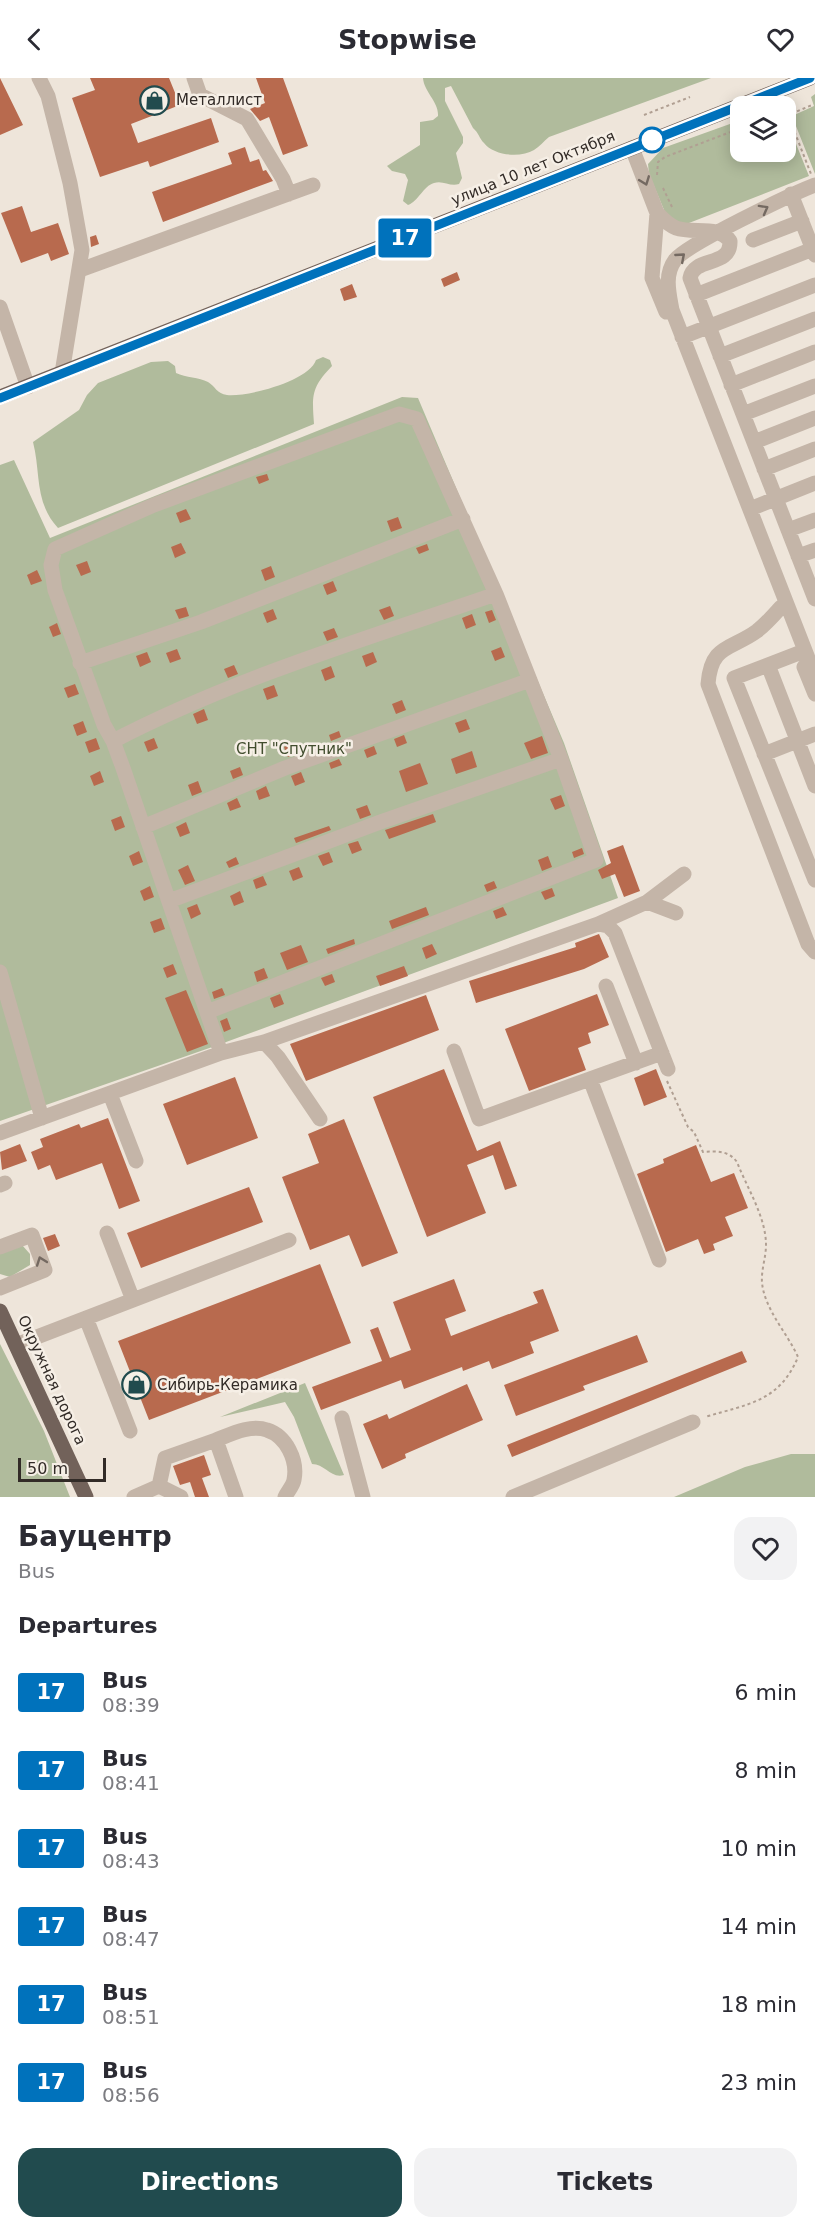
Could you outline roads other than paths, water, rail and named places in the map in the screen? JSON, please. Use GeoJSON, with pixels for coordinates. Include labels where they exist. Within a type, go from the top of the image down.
{"type":"FeatureCollection","features":[{"type":"Feature","properties":{"kind":"main road","name":"улица 10 лет Октября"},"geometry":{"type":"LineString","coordinates":[[0,398],[810,78]]}},
{"type":"Feature","properties":{"kind":"main road","name":"Окружная дорога"},"geometry":{"type":"LineString","coordinates":[[0,1311],[86,1497]]}},
{"type":"Feature","properties":{"kind":"street"},"geometry":{"type":"LineString","coordinates":[[39,78],[48,96],[70,183],[81,250],[80,270],[63,373]]}},
{"type":"Feature","properties":{"kind":"street"},"geometry":{"type":"LineString","coordinates":[[194,78],[200,94],[247,119],[289,194]]}},
{"type":"Feature","properties":{"kind":"street"},"geometry":{"type":"LineString","coordinates":[[632,148],[657,213],[652,278],[815,694]]}},
{"type":"Feature","properties":{"kind":"street"},"geometry":{"type":"LineString","coordinates":[[80,270],[313,185]]}},
{"type":"Feature","properties":{"kind":"street"},"geometry":{"type":"LineString","coordinates":[[815,185],[791,194],[681,254],[669,273],[668,286],[672,310],[682,337],[815,676]]}},
{"type":"Feature","properties":{"kind":"street"},"geometry":{"type":"LineString","coordinates":[[696,295],[814,252],[791,194]]}},
{"type":"Feature","properties":{"kind":"street"},"geometry":{"type":"LineString","coordinates":[[657,213],[674,227],[720,233],[730,241],[731,250],[726,256],[696,268],[690,278],[798,556],[813,589]]}},
{"type":"Feature","properties":{"kind":"street"},"geometry":{"type":"LineString","coordinates":[[753,240],[802,221]]}},
{"type":"Feature","properties":{"kind":"street"},"geometry":{"type":"LineString","coordinates":[[682,337],[815,285]]}},
{"type":"Feature","properties":{"kind":"street"},"geometry":{"type":"LineString","coordinates":[[0,307],[28,387]]}},
{"type":"Feature","properties":{"kind":"street"},"geometry":{"type":"LineString","coordinates":[[720,356],[815,319]]}},
{"type":"Feature","properties":{"kind":"street"},"geometry":{"type":"LineString","coordinates":[[731,385],[815,352]]}},
{"type":"Feature","properties":{"kind":"street"},"geometry":{"type":"LineString","coordinates":[[743,414],[815,386]]}},
{"type":"Feature","properties":{"kind":"street"},"geometry":{"type":"LineString","coordinates":[[207,1012],[596,860],[561,759],[496,594],[417,419],[408,415],[399,414],[187,493],[55,549],[51,565],[55,590],[104,725],[114,741],[221,1053]]}},
{"type":"Feature","properties":{"kind":"street"},"geometry":{"type":"LineString","coordinates":[[754,442],[815,418]]}},
{"type":"Feature","properties":{"kind":"street"},"geometry":{"type":"LineString","coordinates":[[764,469],[815,449]]}},
{"type":"Feature","properties":{"kind":"street"},"geometry":{"type":"LineString","coordinates":[[750,509],[815,483]]}},
{"type":"Feature","properties":{"kind":"street"},"geometry":{"type":"LineString","coordinates":[[80,663],[201,622],[463,519]]}},
{"type":"Feature","properties":{"kind":"street"},"geometry":{"type":"LineString","coordinates":[[788,530],[815,520]]}},
{"type":"Feature","properties":{"kind":"street"},"geometry":{"type":"LineString","coordinates":[[798,556],[815,550]]}},
{"type":"Feature","properties":{"kind":"street"},"geometry":{"type":"LineString","coordinates":[[114,741],[149,723],[257,678],[496,594]]}},
{"type":"Feature","properties":{"kind":"street"},"geometry":{"type":"LineString","coordinates":[[781,607],[754,633],[721,650],[713,660],[708,684],[808,944],[815,952]]}},
{"type":"Feature","properties":{"kind":"street"},"geometry":{"type":"LineString","coordinates":[[799,653],[734,678],[815,880]]}},
{"type":"Feature","properties":{"kind":"street"},"geometry":{"type":"LineString","coordinates":[[768,665],[815,786]]}},
{"type":"Feature","properties":{"kind":"street"},"geometry":{"type":"LineString","coordinates":[[143,827],[285,768],[530,680]]}},
{"type":"Feature","properties":{"kind":"street"},"geometry":{"type":"LineString","coordinates":[[764,754],[815,734]]}},
{"type":"Feature","properties":{"kind":"street"},"geometry":{"type":"LineString","coordinates":[[169,901],[383,820],[561,759]]}},
{"type":"Feature","properties":{"kind":"street"},"geometry":{"type":"LineString","coordinates":[[0,1133],[221,1053],[264,1042],[598,924],[647,902],[684,874]]}},
{"type":"Feature","properties":{"kind":"street"},"geometry":{"type":"LineString","coordinates":[[647,902],[676,913]]}},
{"type":"Feature","properties":{"kind":"street"},"geometry":{"type":"LineString","coordinates":[[598,924],[608,926],[615,933],[662,1053],[666,1073]]}},
{"type":"Feature","properties":{"kind":"street"},"geometry":{"type":"LineString","coordinates":[[0,972],[42,1118]]}},
{"type":"Feature","properties":{"kind":"street"},"geometry":{"type":"LineString","coordinates":[[606,986],[636,1063]]}},
{"type":"Feature","properties":{"kind":"street"},"geometry":{"type":"LineString","coordinates":[[264,1042],[278,1057],[320,1119]]}},
{"type":"Feature","properties":{"kind":"street"},"geometry":{"type":"LineString","coordinates":[[454,1051],[479,1119],[662,1053]]}},
{"type":"Feature","properties":{"kind":"street"},"geometry":{"type":"LineString","coordinates":[[590,1079],[660,1260]]}},
{"type":"Feature","properties":{"kind":"street"},"geometry":{"type":"LineString","coordinates":[[110,1094],[136,1161]]}},
{"type":"Feature","properties":{"kind":"street"},"geometry":{"type":"LineString","coordinates":[[107,1233],[133,1300]]}},
{"type":"Feature","properties":{"kind":"street"},"geometry":{"type":"LineString","coordinates":[[0,1247],[32,1235],[45,1270],[0,1287]]}},
{"type":"Feature","properties":{"kind":"street"},"geometry":{"type":"LineString","coordinates":[[16,1345],[289,1240]]}},
{"type":"Feature","properties":{"kind":"street"},"geometry":{"type":"LineString","coordinates":[[86,1318],[130,1431]]}},
{"type":"Feature","properties":{"kind":"street"},"geometry":{"type":"LineString","coordinates":[[342,1418],[363,1497]]}},
{"type":"Feature","properties":{"kind":"street"},"geometry":{"type":"LineString","coordinates":[[513,1497],[693,1422]]}},
{"type":"Feature","properties":{"kind":"street"},"geometry":{"type":"LineString","coordinates":[[159,1486],[165,1458],[245,1429],[266,1429],[285,1440],[293,1460],[294,1480],[285,1497]]}},
{"type":"Feature","properties":{"kind":"street"},"geometry":{"type":"LineString","coordinates":[[216,1440],[236,1497]]}},
{"type":"Feature","properties":{"kind":"street"},"geometry":{"type":"LineString","coordinates":[[134,1497],[159,1486]]}},
{"type":"Feature","properties":{"kind":"street"},"geometry":{"type":"LineString","coordinates":[[159,1486],[181,1497]]}},
{"type":"Feature","properties":{"kind":"place","name":"Металлист"},"geometry":{"type":"Point","coordinates":[155,100]}},
{"type":"Feature","properties":{"kind":"place","name":"Сибирь-Керамика"},"geometry":{"type":"Point","coordinates":[136,1385]}},
{"type":"Feature","properties":{"kind":"park label","name":"СНТ \"Спутник\""},"geometry":{"type":"Point","coordinates":[294,749]}}]}
